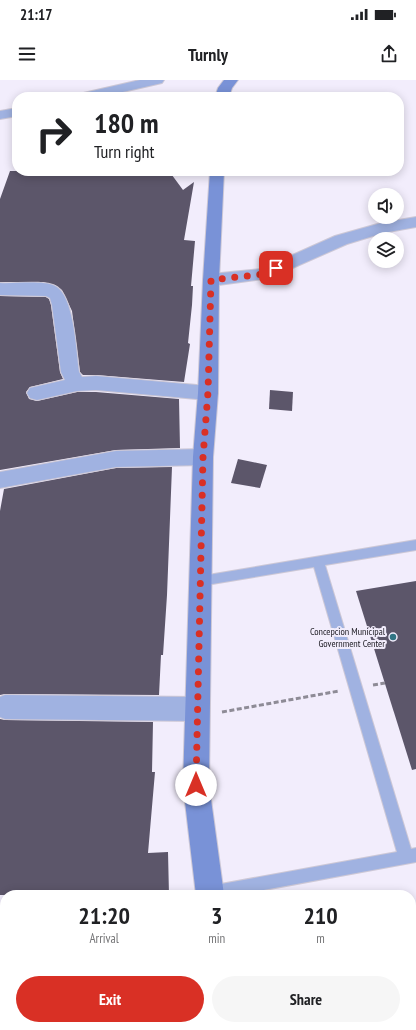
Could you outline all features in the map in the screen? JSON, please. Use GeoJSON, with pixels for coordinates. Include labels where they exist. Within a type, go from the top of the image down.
{"type":"FeatureCollection","features":[{"type":"Feature","properties":{"kind":"main road"},"geometry":{"type":"LineString","coordinates":[[224,92],[231,80]]}},
{"type":"Feature","properties":{"kind":"main road"},"geometry":{"type":"LineString","coordinates":[[209,890],[196,785],[203,457],[208,392],[211,280],[218,176]]}},
{"type":"Feature","properties":{"kind":"street"},"geometry":{"type":"LineString","coordinates":[[98,92],[124,83],[157,80]]}},
{"type":"Feature","properties":{"kind":"street"},"geometry":{"type":"LineString","coordinates":[[0,115],[12,113]]}},
{"type":"Feature","properties":{"kind":"street"},"geometry":{"type":"LineString","coordinates":[[211,280],[264,274],[341,240],[381,228],[416,222]]}},
{"type":"Feature","properties":{"kind":"street"},"geometry":{"type":"LineString","coordinates":[[0,289],[49,290],[57,295],[61,305],[70,372],[77,384]]}},
{"type":"Feature","properties":{"kind":"street"},"geometry":{"type":"LineString","coordinates":[[36,393],[77,384],[96,383],[208,392]]}},
{"type":"Feature","properties":{"kind":"street"},"geometry":{"type":"LineString","coordinates":[[0,480],[116,459],[203,457]]}},
{"type":"Feature","properties":{"kind":"street"},"geometry":{"type":"LineString","coordinates":[[5,707],[197,712]]}},
{"type":"Feature","properties":{"kind":"lane"},"geometry":{"type":"LineString","coordinates":[[200,581],[416,545]]}},
{"type":"Feature","properties":{"kind":"lane"},"geometry":{"type":"LineString","coordinates":[[231,890],[411,856],[356,688],[318,561]]}},
{"type":"Feature","properties":{"kind":"path"},"geometry":{"type":"LineString","coordinates":[[197,712],[385,683]]}},
{"type":"Feature","properties":{"kind":"building"},"geometry":{"type":"Polygon","coordinates":[[[10,171],[12,171],[12,176],[173,176],[183,190],[194,182],[184,240],[195,241],[191,286],[193,286],[192,305],[188,343],[190,344],[184,382],[83,375],[80,372],[72,311],[62,290],[55,285],[43,282],[0,282],[0,199],[10,171]]]}},
{"type":"Feature","properties":{"kind":"building"},"geometry":{"type":"Polygon","coordinates":[[[0,296],[46,297],[49,299],[51,305],[60,372],[63,379],[30,387],[26,392],[29,399],[37,401],[77,392],[96,392],[179,399],[180,448],[116,450],[0,470],[0,296]]]}},
{"type":"Feature","properties":{"kind":"building"},"geometry":{"type":"Polygon","coordinates":[[[270,390],[293,392],[292,411],[269,409],[270,390]]]}},
{"type":"Feature","properties":{"kind":"building"},"geometry":{"type":"Polygon","coordinates":[[[238,459],[267,465],[260,488],[231,483],[238,459]]]}},
{"type":"Feature","properties":{"kind":"building"},"geometry":{"type":"Polygon","coordinates":[[[172,467],[167,595],[159,695],[0,695],[0,511],[4,489],[116,468],[172,467]]]}},
{"type":"Feature","properties":{"kind":"building","name":"Concepcion Municipal Government Center"},"geometry":{"type":"Polygon","coordinates":[[[416,581],[416,769],[412,770],[356,591],[416,581]]]}},
{"type":"Feature","properties":{"kind":"building"},"geometry":{"type":"Polygon","coordinates":[[[0,719],[153,722],[152,772],[155,772],[148,853],[168,852],[169,890],[0,890],[0,719]]]}},
{"type":"Feature","properties":{"kind":"place","name":"Concepcion Municipal Government Center"},"geometry":{"type":"Point","coordinates":[393,637]}},
{"type":"Feature","properties":{"kind":"route"},"geometry":{"type":"LineString","coordinates":[[196,785],[203,457],[208,392],[211,280],[264,274],[276,268]]}}]}
